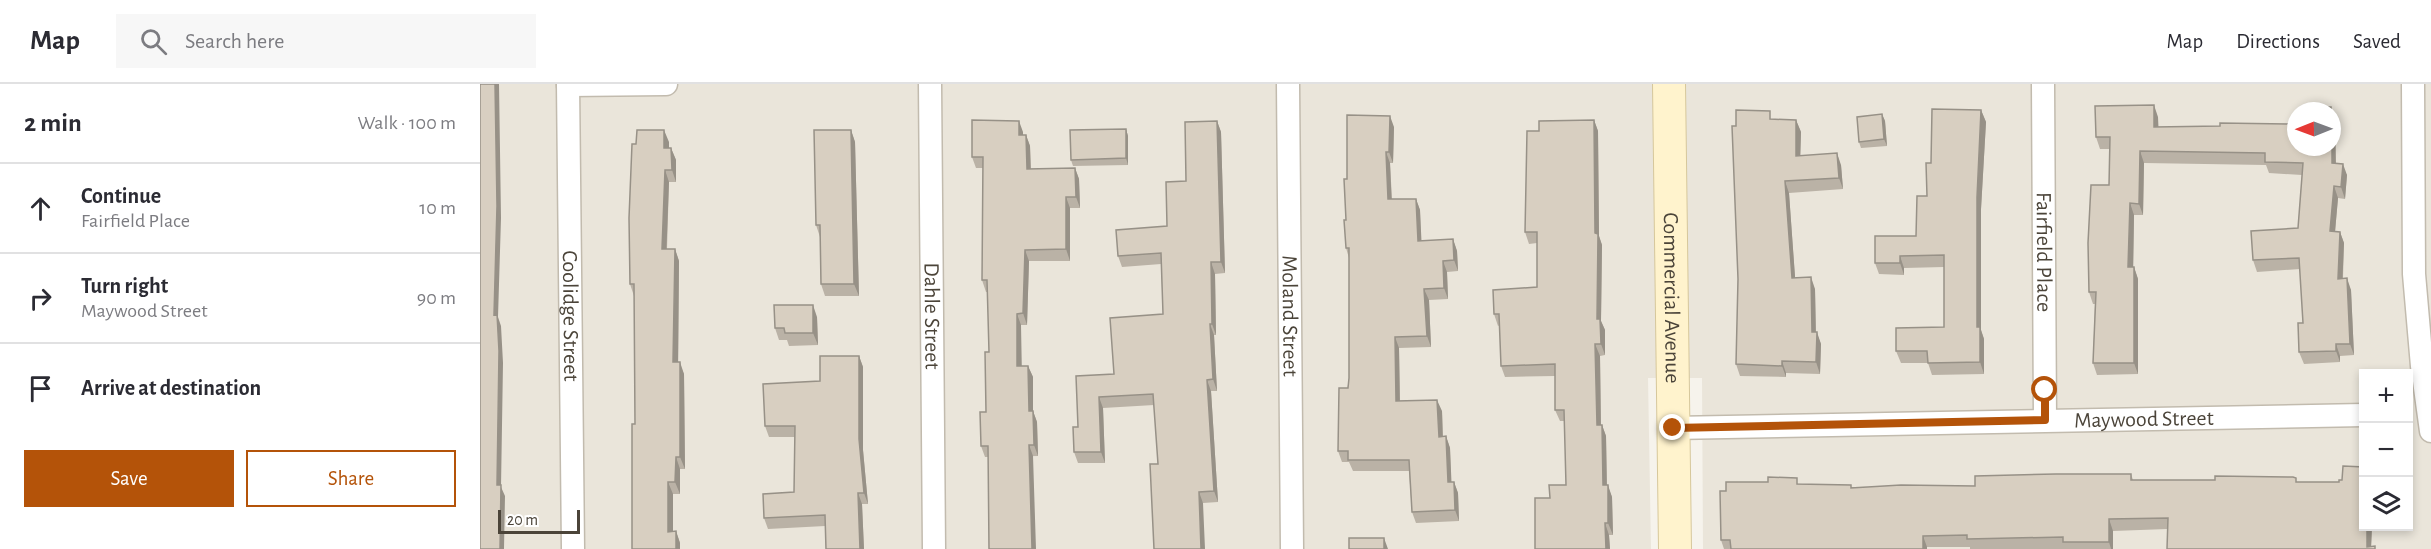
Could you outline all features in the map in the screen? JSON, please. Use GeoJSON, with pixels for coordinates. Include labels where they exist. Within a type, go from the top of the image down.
{"type":"FeatureCollection","features":[{"type":"Feature","properties":{"kind":"street"},"geometry":{"type":"LineString","coordinates":[[568,84],[666,84]]}},
{"type":"Feature","properties":{"kind":"street","name":"Coolidge Street"},"geometry":{"type":"LineString","coordinates":[[568,84],[573,549]]}},
{"type":"Feature","properties":{"kind":"street","name":"Dahle Street"},"geometry":{"type":"LineString","coordinates":[[930,84],[934,549]]}},
{"type":"Feature","properties":{"kind":"street","name":"Moland Street"},"geometry":{"type":"LineString","coordinates":[[1288,84],[1292,549]]}},
{"type":"Feature","properties":{"kind":"street","name":"Commercial Avenue"},"geometry":{"type":"LineString","coordinates":[[1669,84],[1675,549]]}},
{"type":"Feature","properties":{"kind":"street","name":"Fairfield Place"},"geometry":{"type":"LineString","coordinates":[[2043,84],[2045,420]]}},
{"type":"Feature","properties":{"kind":"street"},"geometry":{"type":"LineString","coordinates":[[2413,84],[2414,274],[2425,417]]}},
{"type":"Feature","properties":{"kind":"street","name":"Maywood Street"},"geometry":{"type":"LineString","coordinates":[[1673,428],[2359,416]]}},
{"type":"Feature","properties":{"kind":"shaded area"},"geometry":{"type":"Polygon","coordinates":[[[480,84],[2431,84],[2431,549],[1703,549],[1702,378],[1648,378],[1651,549],[480,549],[480,84]]]}},
{"type":"Feature","properties":{"kind":"building"},"geometry":{"type":"Polygon","coordinates":[[[480,84],[495,84],[497,206],[494,315],[497,314],[499,351],[497,485],[501,485],[500,549],[480,549],[480,84]]]}},
{"type":"Feature","properties":{"kind":"building"},"geometry":{"type":"Polygon","coordinates":[[[2154,105],[2154,127],[2220,126],[2220,123],[2287,124],[2287,156],[2332,156],[2332,163],[2343,164],[2341,187],[2334,186],[2330,231],[2340,232],[2338,279],[2347,278],[2350,344],[2336,344],[2336,351],[2299,352],[2298,323],[2303,323],[2299,258],[2253,260],[2251,231],[2298,228],[2303,163],[2265,162],[2265,153],[2140,151],[2139,204],[2130,203],[2128,267],[2134,267],[2134,363],[2093,363],[2096,292],[2089,292],[2088,243],[2091,185],[2109,185],[2110,137],[2096,137],[2095,106],[2154,105]]]}},
{"type":"Feature","properties":{"kind":"building"},"geometry":{"type":"Polygon","coordinates":[[[1932,109],[1981,110],[1977,197],[1977,327],[1980,327],[1980,362],[1928,363],[1927,351],[1896,351],[1896,328],[1944,327],[1944,255],[1900,256],[1900,263],[1875,263],[1875,236],[1916,236],[1917,196],[1927,196],[1926,163],[1931,163],[1932,109]]]}},
{"type":"Feature","properties":{"kind":"building"},"geometry":{"type":"Polygon","coordinates":[[[1736,110],[1770,111],[1770,119],[1796,120],[1796,156],[1837,153],[1839,178],[1785,181],[1792,278],[1811,277],[1812,332],[1817,332],[1816,362],[1782,361],[1782,366],[1736,364],[1738,279],[1732,126],[1736,126],[1736,110]]]}},
{"type":"Feature","properties":{"kind":"building"},"geometry":{"type":"Polygon","coordinates":[[[1882,114],[1884,139],[1859,142],[1857,117],[1882,114]]]}},
{"type":"Feature","properties":{"kind":"building"},"geometry":{"type":"Polygon","coordinates":[[[1347,115],[1390,116],[1389,152],[1386,152],[1388,199],[1416,199],[1418,241],[1453,239],[1454,260],[1443,261],[1444,288],[1424,289],[1427,336],[1395,337],[1396,401],[1437,400],[1439,437],[1446,436],[1448,482],[1454,482],[1455,510],[1412,512],[1409,460],[1348,460],[1348,451],[1338,451],[1339,388],[1348,388],[1349,378],[1349,248],[1346,248],[1344,220],[1346,220],[1344,179],[1347,179],[1347,115]]]}},
{"type":"Feature","properties":{"kind":"building"},"geometry":{"type":"Polygon","coordinates":[[[972,120],[1019,121],[1019,135],[1026,135],[1027,169],[1075,168],[1076,197],[1066,197],[1066,249],[1025,250],[1023,313],[1017,314],[1017,366],[1028,366],[1029,411],[1033,411],[1034,445],[1029,445],[1032,549],[989,549],[988,446],[981,446],[980,412],[986,412],[985,352],[989,352],[987,280],[982,280],[983,157],[972,157],[972,120]]]}},
{"type":"Feature","properties":{"kind":"building"},"geometry":{"type":"Polygon","coordinates":[[[1594,120],[1595,233],[1598,234],[1597,319],[1600,319],[1601,344],[1595,344],[1597,425],[1602,425],[1603,485],[1608,485],[1608,523],[1605,523],[1606,549],[1535,549],[1535,498],[1550,498],[1549,485],[1566,485],[1564,410],[1555,410],[1555,364],[1501,366],[1499,314],[1494,314],[1493,290],[1537,287],[1537,232],[1525,232],[1527,131],[1539,131],[1539,121],[1594,120]]]}},
{"type":"Feature","properties":{"kind":"building"},"geometry":{"type":"Polygon","coordinates":[[[1217,121],[1221,262],[1211,262],[1212,324],[1210,324],[1213,379],[1207,380],[1214,491],[1199,492],[1201,549],[1154,549],[1150,464],[1158,464],[1153,394],[1099,397],[1101,452],[1074,452],[1073,427],[1078,427],[1076,376],[1114,374],[1110,318],[1163,314],[1161,253],[1118,256],[1116,230],[1167,226],[1166,182],[1186,181],[1185,122],[1217,121]]]}},
{"type":"Feature","properties":{"kind":"building"},"geometry":{"type":"Polygon","coordinates":[[[1126,129],[1126,158],[1071,160],[1070,130],[1126,129]]]}},
{"type":"Feature","properties":{"kind":"building"},"geometry":{"type":"Polygon","coordinates":[[[637,130],[664,130],[664,148],[671,148],[672,170],[665,170],[662,249],[675,249],[673,362],[680,362],[680,457],[676,457],[675,482],[668,482],[668,532],[676,531],[676,549],[632,549],[632,424],[635,424],[634,284],[630,284],[629,218],[632,144],[636,144],[637,130]]]}},
{"type":"Feature","properties":{"kind":"building"},"geometry":{"type":"Polygon","coordinates":[[[814,130],[851,130],[854,284],[821,284],[820,225],[816,225],[814,130]]]}},
{"type":"Feature","properties":{"kind":"building"},"geometry":{"type":"Polygon","coordinates":[[[774,305],[813,305],[813,333],[785,333],[784,328],[775,328],[774,305]]]}},
{"type":"Feature","properties":{"kind":"building"},"geometry":{"type":"Polygon","coordinates":[[[820,356],[859,356],[859,439],[864,493],[858,493],[860,549],[826,549],[825,515],[764,518],[763,494],[794,492],[795,426],[765,426],[763,384],[820,381],[820,356]]]}},
{"type":"Feature","properties":{"kind":"building"},"geometry":{"type":"Polygon","coordinates":[[[2343,466],[2359,467],[2359,531],[2367,531],[2367,547],[2375,546],[2375,549],[2167,549],[2168,518],[2109,519],[2109,542],[2063,542],[2063,537],[1967,539],[1967,535],[1923,536],[1923,549],[1731,549],[1730,540],[1721,540],[1720,491],[1726,491],[1726,482],[1768,482],[1768,477],[1797,478],[1797,484],[1851,485],[1851,488],[1901,485],[1975,486],[1975,476],[2056,474],[2131,474],[2131,480],[2215,480],[2215,476],[2293,477],[2296,478],[2296,482],[2339,482],[2342,480],[2343,466]]]}},
{"type":"Feature","properties":{"kind":"building"},"geometry":{"type":"Polygon","coordinates":[[[1349,538],[1384,538],[1384,549],[1349,549],[1349,538]]]}},
{"type":"Feature","properties":{"kind":"route"},"geometry":{"type":"LineString","coordinates":[[1673,428],[2045,420],[2045,390]]}}]}
